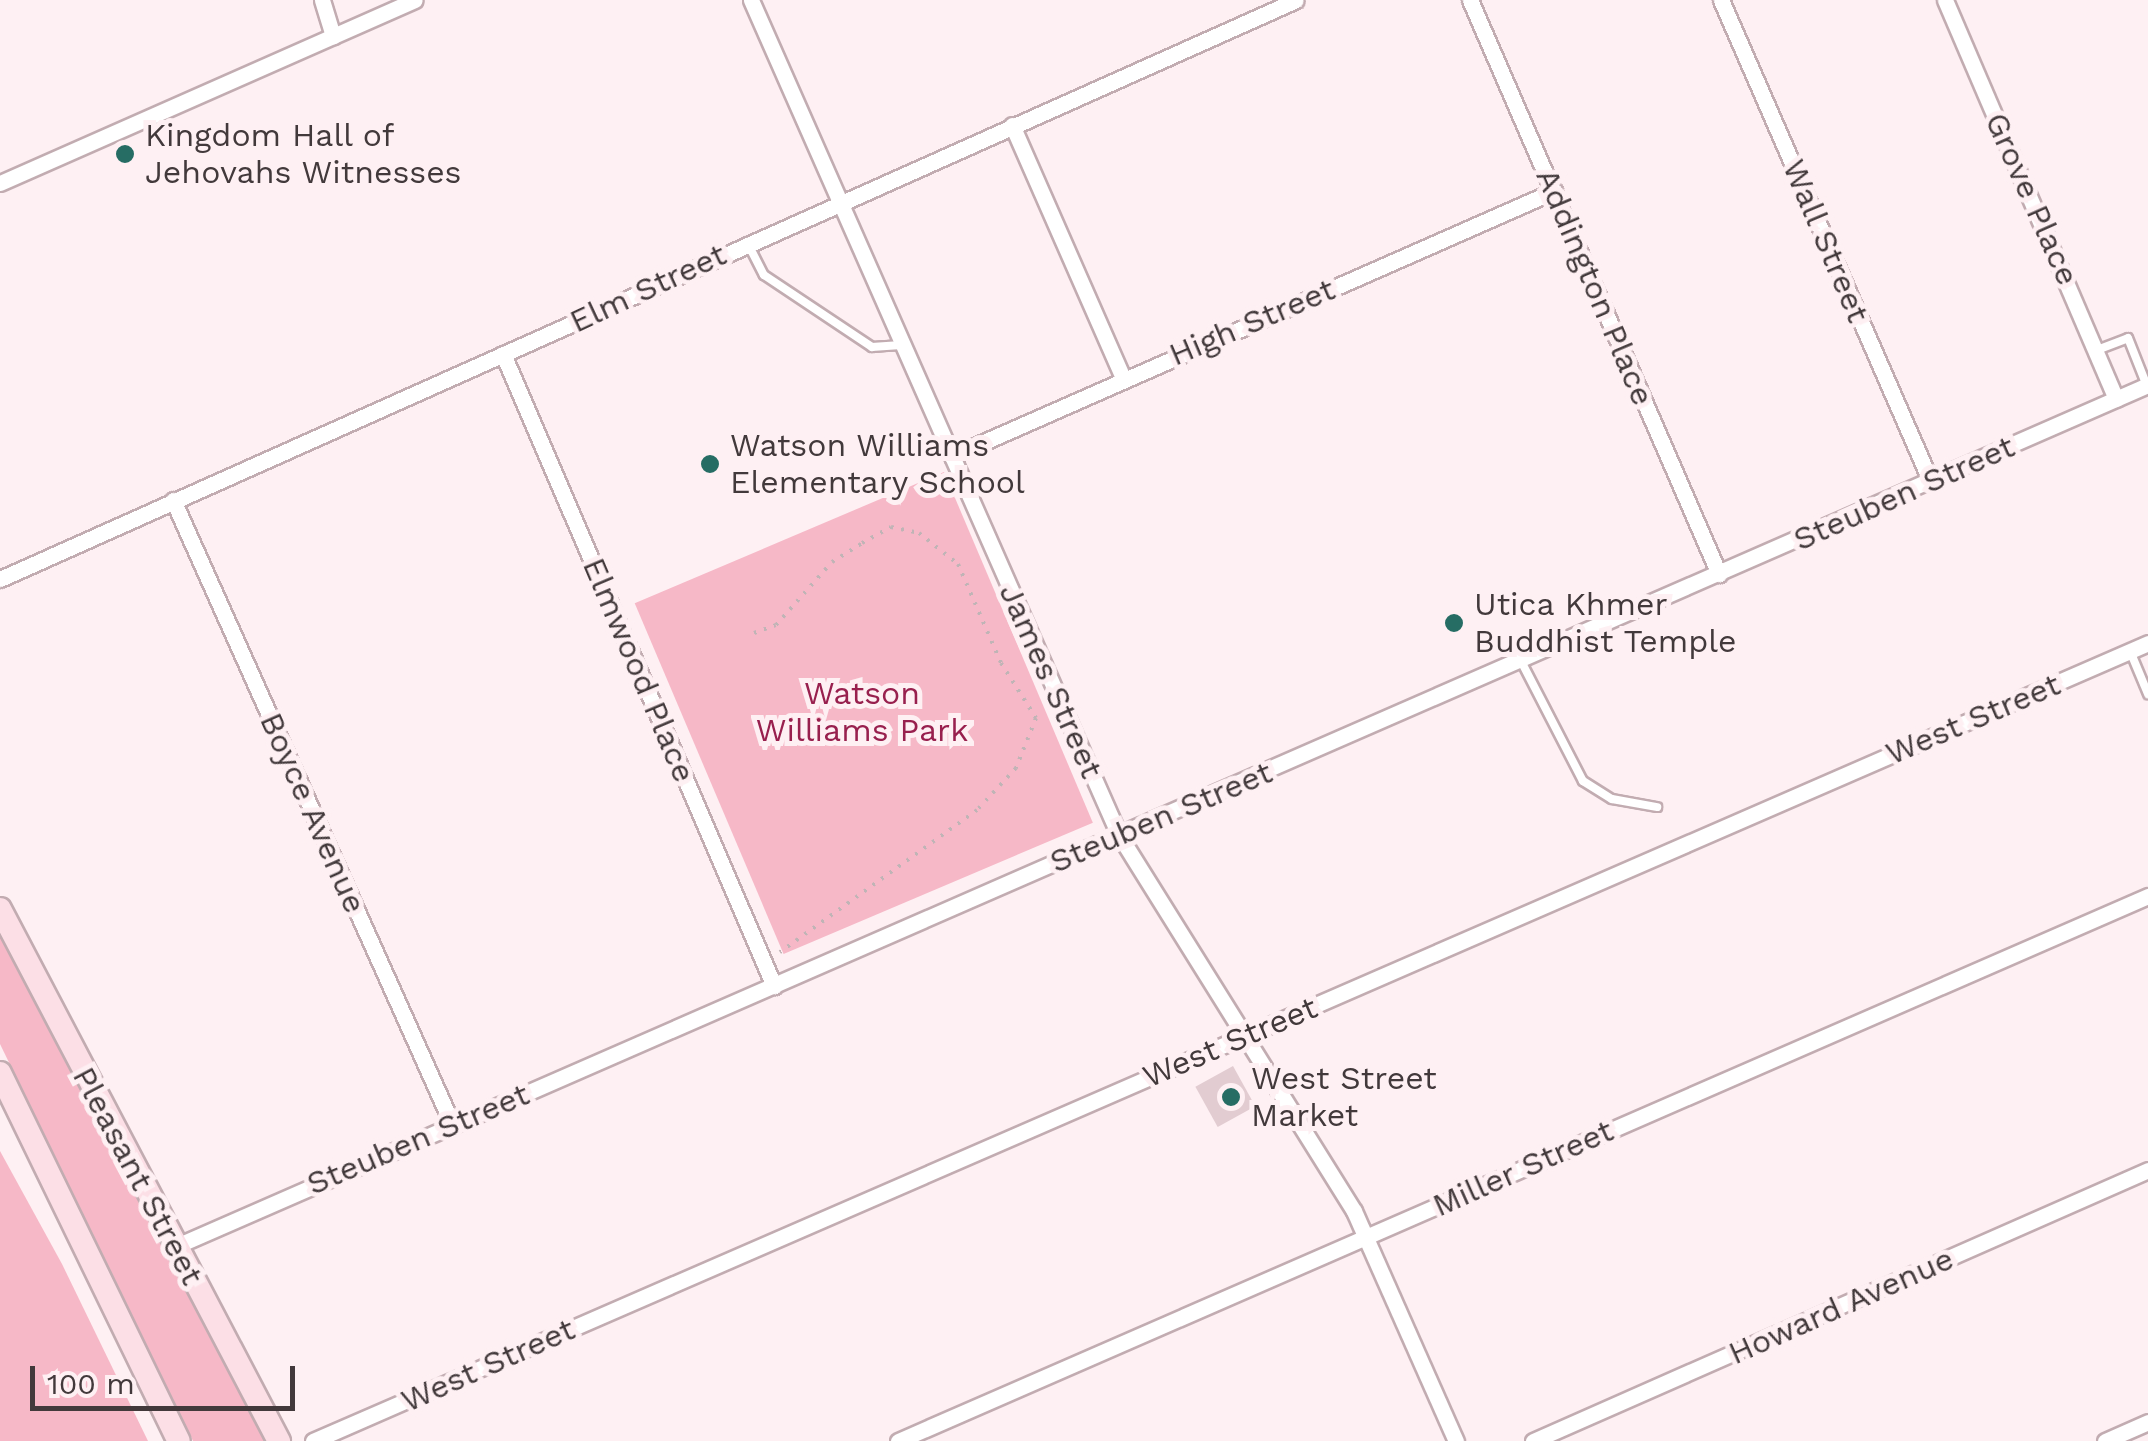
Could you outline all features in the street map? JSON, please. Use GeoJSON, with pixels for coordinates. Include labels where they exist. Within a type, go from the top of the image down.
{"type":"FeatureCollection","features":[{"type":"Feature","properties":{"kind":"street"},"geometry":{"type":"LineString","coordinates":[[322,0],[332,36]]}},
{"type":"Feature","properties":{"kind":"street"},"geometry":{"type":"LineString","coordinates":[[0,183],[414,0]]}},
{"type":"Feature","properties":{"kind":"street","name":"James Street"},"geometry":{"type":"LineString","coordinates":[[751,0],[1118,834],[1366,1237],[1456,1441]]}},
{"type":"Feature","properties":{"kind":"street","name":"Elm Street"},"geometry":{"type":"LineString","coordinates":[[0,578],[839,200],[1296,0]]}},
{"type":"Feature","properties":{"kind":"street","name":"Addington Place"},"geometry":{"type":"LineString","coordinates":[[1470,0],[1719,574]]}},
{"type":"Feature","properties":{"kind":"street","name":"Wall Street"},"geometry":{"type":"LineString","coordinates":[[1721,0],[1930,482]]}},
{"type":"Feature","properties":{"kind":"street","name":"Grove Place"},"geometry":{"type":"LineString","coordinates":[[1946,0],[2116,399]]}},
{"type":"Feature","properties":{"kind":"street"},"geometry":{"type":"LineString","coordinates":[[1012,125],[1123,378]]}},
{"type":"Feature","properties":{"kind":"street","name":"High Street"},"geometry":{"type":"LineString","coordinates":[[952,456],[1554,192]]}},
{"type":"Feature","properties":{"kind":"street","name":"Elmwood Place"},"geometry":{"type":"LineString","coordinates":[[503,354],[774,986]]}},
{"type":"Feature","properties":{"kind":"street","name":"Steuben Street"},"geometry":{"type":"LineString","coordinates":[[174,1248],[2147,385]]}},
{"type":"Feature","properties":{"kind":"street","name":"Boyce Avenue"},"geometry":{"type":"LineString","coordinates":[[173,500],[452,1126]]}},
{"type":"Feature","properties":{"kind":"street","name":"West Street"},"geometry":{"type":"LineString","coordinates":[[313,1441],[2148,643]]}},
{"type":"Feature","properties":{"kind":"street","name":"Miller Street"},"geometry":{"type":"LineString","coordinates":[[898,1441],[2148,896]]}},
{"type":"Feature","properties":{"kind":"street","name":"Pleasant Street"},"geometry":{"type":"LineString","coordinates":[[0,909],[174,1248],[279,1441]]}},
{"type":"Feature","properties":{"kind":"street"},"geometry":{"type":"LineString","coordinates":[[0,1072],[180,1441]]}},
{"type":"Feature","properties":{"kind":"street","name":"Howard Avenue"},"geometry":{"type":"LineString","coordinates":[[1533,1441],[2148,1170]]}},
{"type":"Feature","properties":{"kind":"street"},"geometry":{"type":"LineString","coordinates":[[2105,1441],[2148,1422]]}},
{"type":"Feature","properties":{"kind":"lane"},"geometry":{"type":"LineString","coordinates":[[748,242],[764,274],[872,347],[903,345]]}},
{"type":"Feature","properties":{"kind":"lane"},"geometry":{"type":"LineString","coordinates":[[2096,350],[2128,338],[2147,385]]}},
{"type":"Feature","properties":{"kind":"lane"},"geometry":{"type":"LineString","coordinates":[[2130,651],[2148,694]]}},
{"type":"Feature","properties":{"kind":"lane"},"geometry":{"type":"LineString","coordinates":[[1522,660],[1583,781],[1612,799],[1657,807]]}},
{"type":"Feature","properties":{"kind":"path"},"geometry":{"type":"LineString","coordinates":[[754,633],[776,625],[832,562],[862,543],[891,527],[919,533],[958,564],[1001,662],[1036,718],[1016,768],[977,810],[780,952]]}},
{"type":"Feature","properties":{"kind":"green space","name":"Watson Williams Park"},"geometry":{"type":"Polygon","coordinates":[[[944,472],[1093,823],[784,954],[635,603],[944,472]]]}},
{"type":"Feature","properties":{"kind":"green space"},"geometry":{"type":"Polygon","coordinates":[[[0,926],[269,1441],[193,1441],[0,1044],[0,926]]]}},
{"type":"Feature","properties":{"kind":"green space"},"geometry":{"type":"Polygon","coordinates":[[[0,1151],[62,1264],[148,1441],[0,1441],[0,1151]]]}},
{"type":"Feature","properties":{"kind":"building","name":"West Street Market"},"geometry":{"type":"Polygon","coordinates":[[[1233,1066],[1255,1106],[1218,1127],[1195,1087],[1233,1066]]]}},
{"type":"Feature","properties":{"kind":"place","name":"Kingdom Hall of Jehovahs Witnesses"},"geometry":{"type":"Point","coordinates":[125,154]}},
{"type":"Feature","properties":{"kind":"place","name":"Watson Williams Elementary School"},"geometry":{"type":"Point","coordinates":[710,464]}},
{"type":"Feature","properties":{"kind":"place","name":"Utica Khmer Buddhist Temple"},"geometry":{"type":"Point","coordinates":[1454,623]}},
{"type":"Feature","properties":{"kind":"place","name":"West Street Market"},"geometry":{"type":"Point","coordinates":[1231,1097]}}]}
